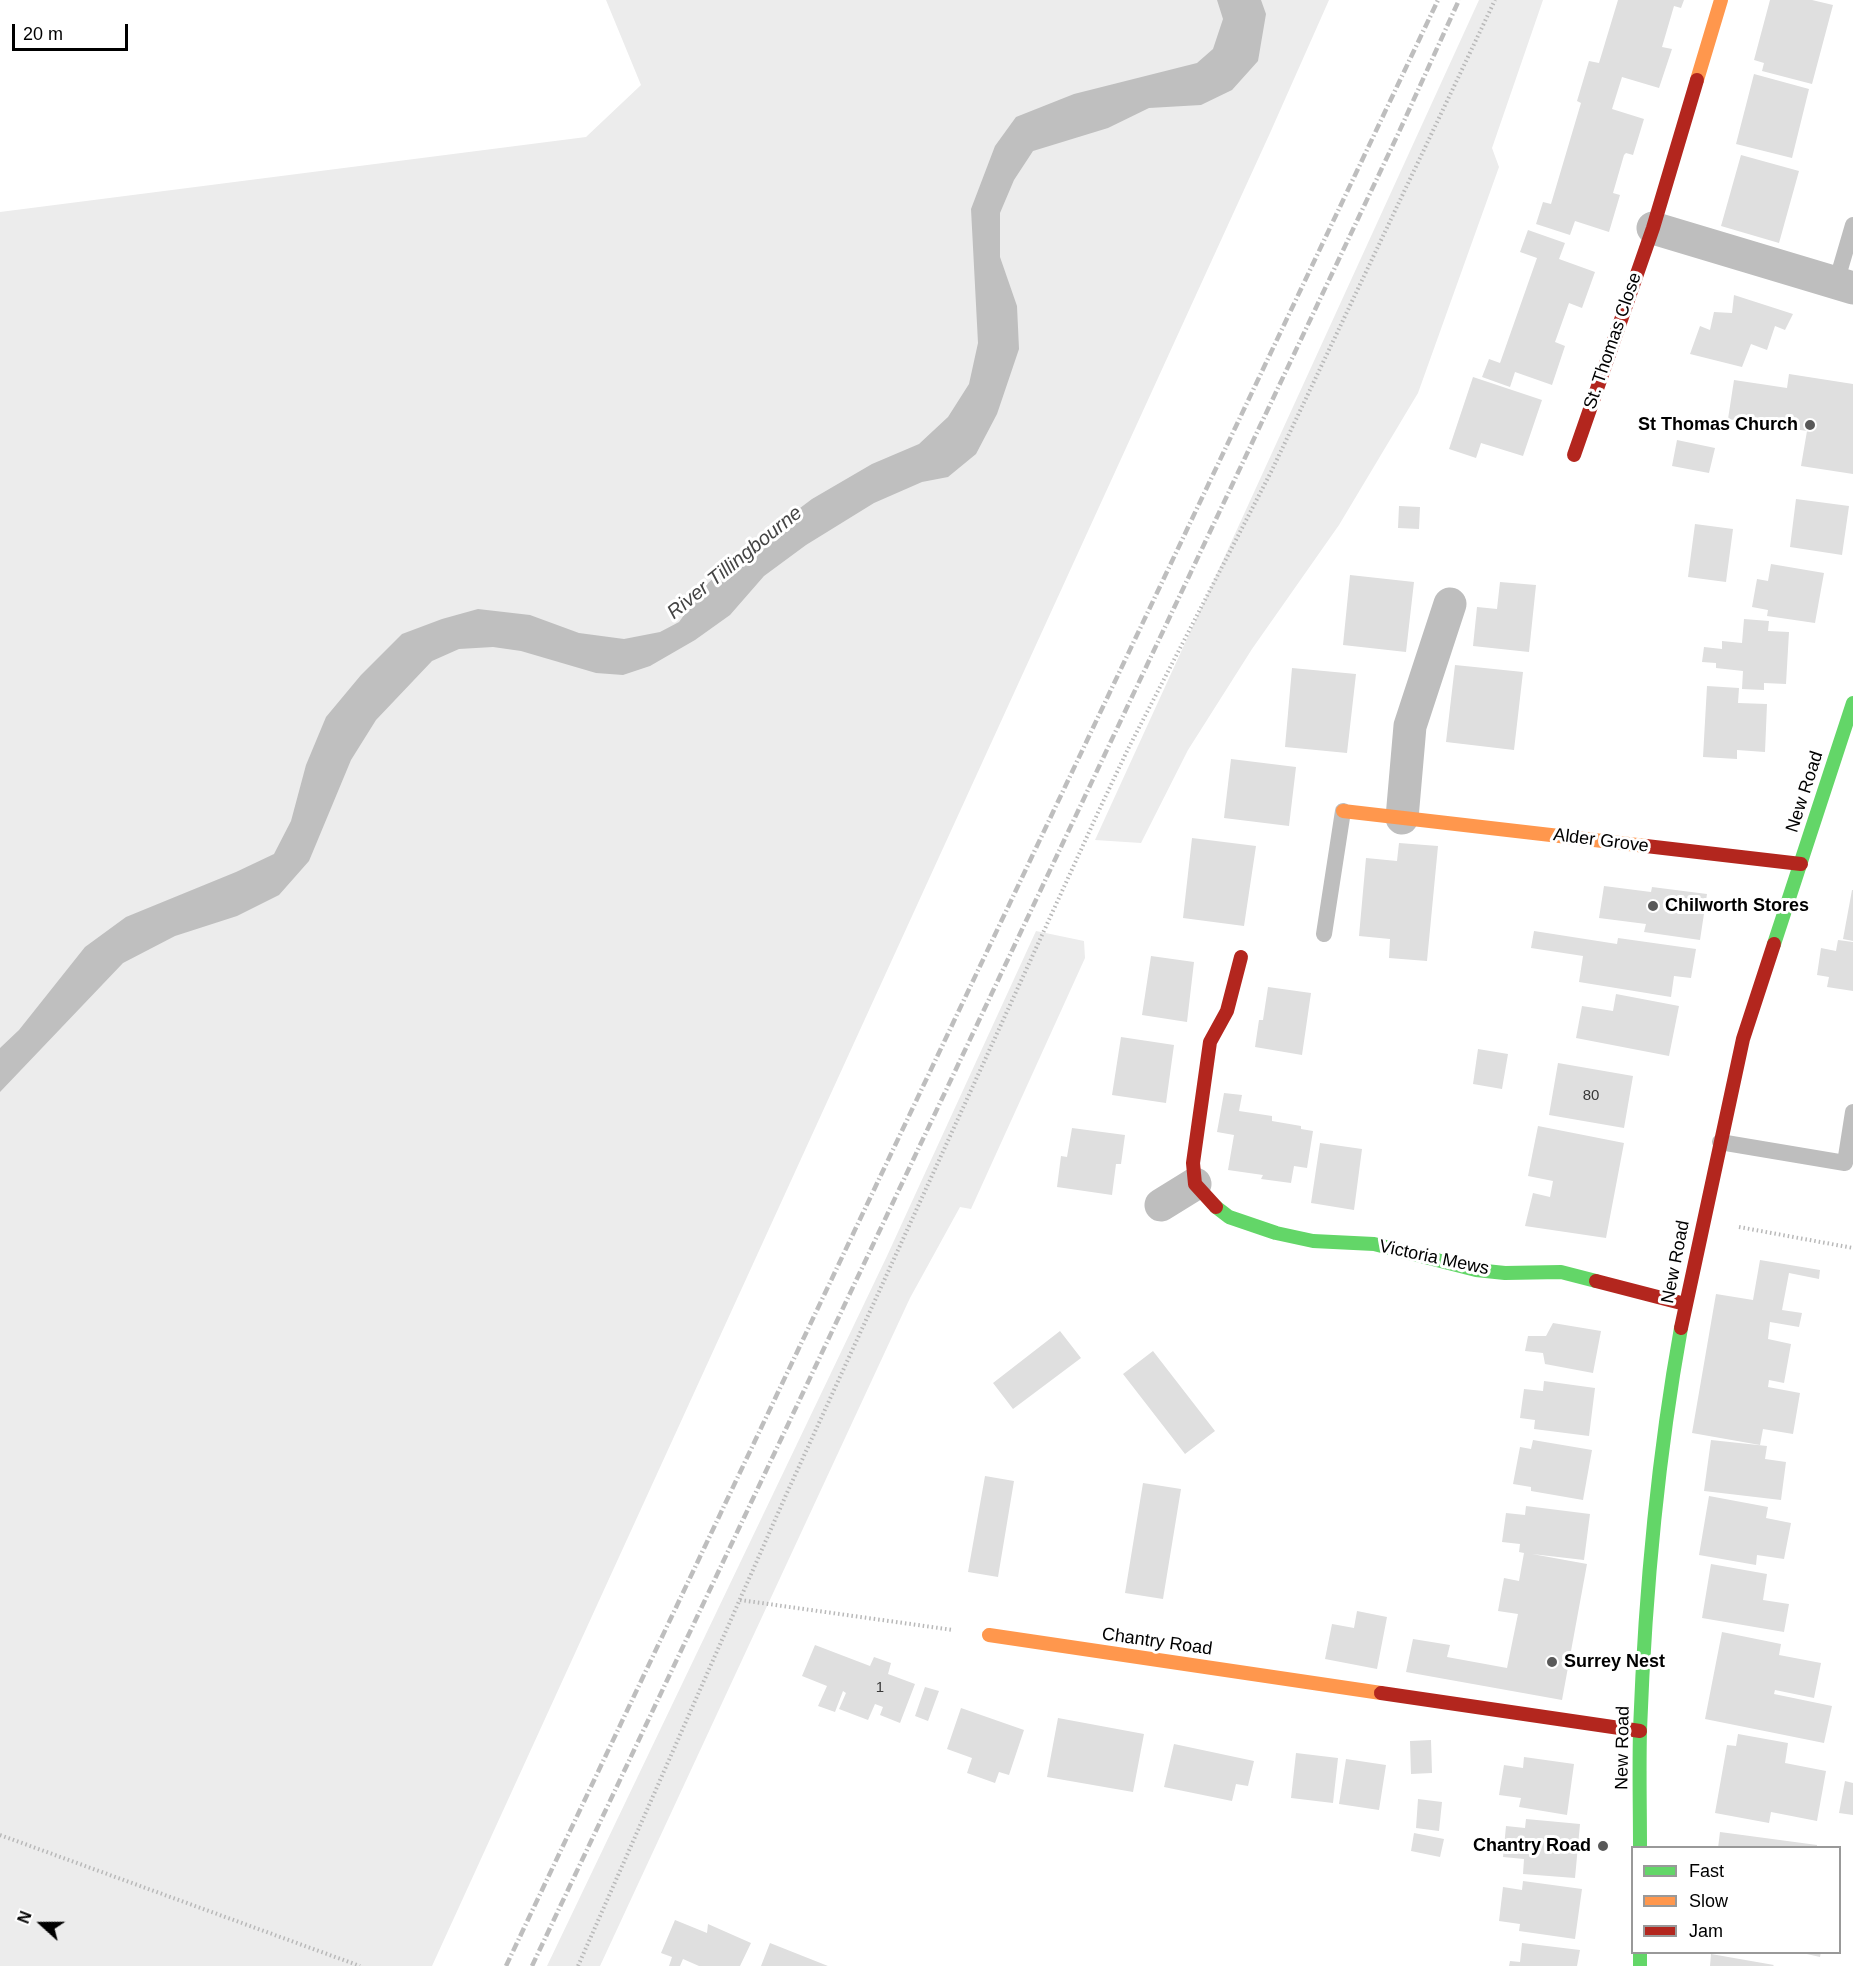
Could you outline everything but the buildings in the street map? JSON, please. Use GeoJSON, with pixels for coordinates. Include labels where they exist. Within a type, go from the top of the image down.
{"type":"FeatureCollection","features":[{"type":"Feature","properties":{"kind":"street","name":"St. Thomas Close"},"geometry":{"type":"LineString","coordinates":[[1574,455],[1653,228],[1721,0]]}},
{"type":"Feature","properties":{"kind":"street"},"geometry":{"type":"LineString","coordinates":[[1653,228],[1844,285]]}},
{"type":"Feature","properties":{"kind":"street"},"geometry":{"type":"LineString","coordinates":[[1402,818],[1410,726],[1450,604]]}},
{"type":"Feature","properties":{"kind":"street","name":"New Road"},"geometry":{"type":"LineString","coordinates":[[1640,1846],[1640,1731],[1652,1549],[1668,1398],[1702,1221],[1743,1039],[1853,703]]}},
{"type":"Feature","properties":{"kind":"street","name":"Alder Grove"},"geometry":{"type":"LineString","coordinates":[[1343,811],[1801,864]]}},
{"type":"Feature","properties":{"kind":"street"},"geometry":{"type":"LineString","coordinates":[[1161,1204],[1195,1184],[1193,1163],[1210,1042],[1227,1011],[1241,957]]}},
{"type":"Feature","properties":{"kind":"street","name":"Victoria Mews"},"geometry":{"type":"LineString","coordinates":[[1195,1184],[1211,1203],[1229,1216],[1276,1233],[1313,1241],[1374,1244],[1476,1270],[1505,1273],[1561,1272],[1686,1304]]}},
{"type":"Feature","properties":{"kind":"street","name":"Chantry Road"},"geometry":{"type":"LineString","coordinates":[[989,1635],[1640,1731]]}},
{"type":"Feature","properties":{"kind":"lane"},"geometry":{"type":"LineString","coordinates":[[1844,285],[1853,225]]}},
{"type":"Feature","properties":{"kind":"lane"},"geometry":{"type":"LineString","coordinates":[[1324,934],[1343,811]]}},
{"type":"Feature","properties":{"kind":"lane"},"geometry":{"type":"LineString","coordinates":[[1720,1142],[1845,1163],[1853,1112]]}},
{"type":"Feature","properties":{"kind":"path"},"geometry":{"type":"LineString","coordinates":[[579,1966],[786,1495],[1128,748],[1272,470],[1495,0]]}},
{"type":"Feature","properties":{"kind":"path"},"geometry":{"type":"LineString","coordinates":[[1702,1221],[1853,1248]]}},
{"type":"Feature","properties":{"kind":"path"},"geometry":{"type":"LineString","coordinates":[[740,1600],[989,1635]]}},
{"type":"Feature","properties":{"kind":"path"},"geometry":{"type":"LineString","coordinates":[[0,1835],[360,1966]]}},
{"type":"Feature","properties":{"kind":"shaded area"},"geometry":{"type":"Polygon","coordinates":[[[606,0],[1329,0],[432,1966],[0,1966],[0,212],[586,137],[641,85],[606,0]]]}},
{"type":"Feature","properties":{"kind":"shaded area"},"geometry":{"type":"Polygon","coordinates":[[[1479,0],[1543,0],[1492,148],[1499,167],[1418,393],[1339,525],[1252,649],[1188,750],[1141,843],[1095,840],[1479,0]]]}},
{"type":"Feature","properties":{"kind":"shaded area"},"geometry":{"type":"Polygon","coordinates":[[[1036,931],[1084,941],[1085,958],[971,1209],[960,1207],[910,1298],[600,1966],[547,1966],[887,1256],[1036,931]]]}},
{"type":"Feature","properties":{"kind":"water","name":"River Tillingbourne"},"geometry":{"type":"Polygon","coordinates":[[[1217,0],[1261,0],[1266,14],[1258,61],[1232,90],[1201,105],[1149,108],[1108,128],[1033,151],[1014,180],[1000,213],[1000,257],[1017,306],[1019,349],[997,414],[976,454],[948,477],[922,482],[874,503],[806,545],[764,576],[730,615],[695,640],[650,666],[623,675],[596,673],[521,651],[493,647],[459,649],[432,661],[376,720],[351,760],[309,861],[279,895],[237,916],[175,936],[123,963],[0,1092],[0,1048],[19,1030],[85,947],[126,917],[274,854],[291,821],[306,765],[326,717],[361,675],[402,634],[478,609],[530,615],[579,633],[624,639],[660,632],[679,622],[707,584],[747,548],[812,499],[872,464],[919,444],[948,417],[969,384],[978,343],[971,209],[995,146],[1016,117],[1074,94],[1197,63],[1213,49],[1223,19],[1217,0]]]}},
{"type":"Feature","properties":{"kind":"railway"},"geometry":{"type":"LineString","coordinates":[[506,1966],[1438,0]]}},
{"type":"Feature","properties":{"kind":"railway"},"geometry":{"type":"LineString","coordinates":[[532,1966],[1399,132],[1459,0]]}},
{"type":"Feature","properties":{"kind":"traffic: fast"},"geometry":{"type":"LineString","coordinates":[[1774,944],[1853,703]]}},
{"type":"Feature","properties":{"kind":"traffic: fast"},"geometry":{"type":"LineString","coordinates":[[1216,1207],[1229,1217],[1276,1233],[1313,1241],[1374,1244],[1476,1270],[1505,1273],[1561,1272],[1596,1281]]}},
{"type":"Feature","properties":{"kind":"traffic: fast"},"geometry":{"type":"LineString","coordinates":[[1640,1846],[1640,1730],[1645,1629],[1659,1478],[1681,1328]]}},
{"type":"Feature","properties":{"kind":"traffic: fast"},"geometry":{"type":"LineString","coordinates":[[1640,1954],[1640,1966]]}},
{"type":"Feature","properties":{"kind":"traffic: slow"},"geometry":{"type":"LineString","coordinates":[[1697,80],[1721,0]]}},
{"type":"Feature","properties":{"kind":"traffic: slow"},"geometry":{"type":"LineString","coordinates":[[1343,811],[1646,846]]}},
{"type":"Feature","properties":{"kind":"traffic: slow"},"geometry":{"type":"LineString","coordinates":[[989,1635],[1381,1693]]}},
{"type":"Feature","properties":{"kind":"traffic: jam"},"geometry":{"type":"LineString","coordinates":[[1574,455],[1653,228],[1697,80]]}},
{"type":"Feature","properties":{"kind":"traffic: jam"},"geometry":{"type":"LineString","coordinates":[[1646,846],[1801,864]]}},
{"type":"Feature","properties":{"kind":"traffic: jam"},"geometry":{"type":"LineString","coordinates":[[1681,1328],[1743,1039],[1774,944]]}},
{"type":"Feature","properties":{"kind":"traffic: jam"},"geometry":{"type":"LineString","coordinates":[[1216,1207],[1195,1184],[1193,1163],[1210,1042],[1227,1011],[1241,957]]}},
{"type":"Feature","properties":{"kind":"traffic: jam"},"geometry":{"type":"LineString","coordinates":[[1596,1281],[1685,1304]]}},
{"type":"Feature","properties":{"kind":"traffic: jam"},"geometry":{"type":"LineString","coordinates":[[1381,1693],[1640,1731]]}},
{"type":"Feature","properties":{"kind":"place","name":"St Thomas Church"},"geometry":{"type":"Point","coordinates":[1810,425]}},
{"type":"Feature","properties":{"kind":"place","name":"Chilworth Stores"},"geometry":{"type":"Point","coordinates":[1653,906]}},
{"type":"Feature","properties":{"kind":"place","name":"Surrey Nest"},"geometry":{"type":"Point","coordinates":[1552,1662]}},
{"type":"Feature","properties":{"kind":"place","name":"Chantry Road"},"geometry":{"type":"Point","coordinates":[1603,1846]}}]}
